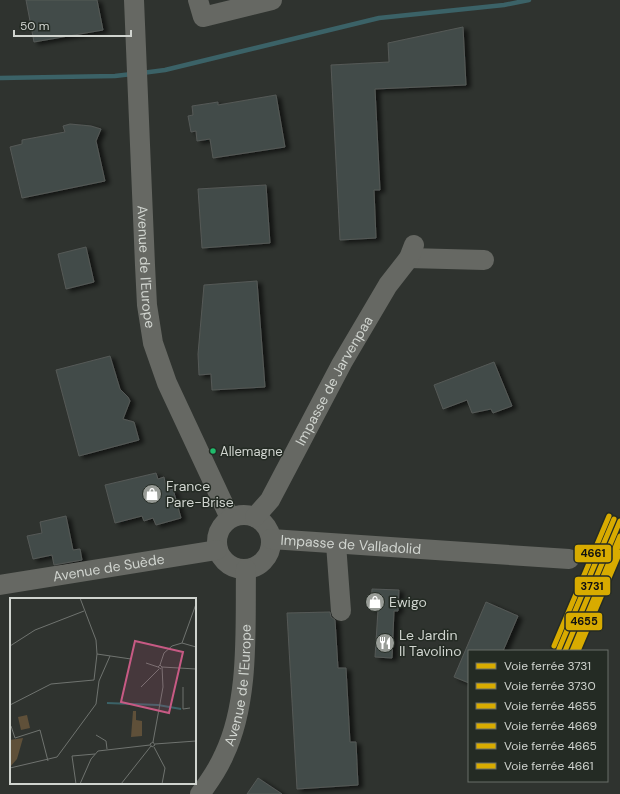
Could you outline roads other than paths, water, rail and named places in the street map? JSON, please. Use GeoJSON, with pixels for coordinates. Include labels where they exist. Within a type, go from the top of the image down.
{"type":"FeatureCollection","features":[{"type":"Feature","properties":{"kind":"street","name":"Avenue de l'Europe"},"geometry":{"type":"LineString","coordinates":[[134,0],[147,305],[153,343],[168,383],[230,518]]}},
{"type":"Feature","properties":{"kind":"street"},"geometry":{"type":"LineString","coordinates":[[198,0],[203,17],[272,0]]}},
{"type":"Feature","properties":{"kind":"street","name":"Impasse de Jarvenpaa"},"geometry":{"type":"LineString","coordinates":[[255,517],[270,500],[342,363],[388,285],[412,252],[484,260]]}},
{"type":"Feature","properties":{"kind":"street"},"geometry":{"type":"LineString","coordinates":[[246,514],[255,517],[261,520],[266,526],[271,539],[270,548],[264,559],[254,567],[246,569],[238,568],[225,562],[217,550],[216,541],[218,532],[223,524],[230,518],[238,515],[246,514]]}},
{"type":"Feature","properties":{"kind":"street","name":"Impasse de Valladolid"},"geometry":{"type":"LineString","coordinates":[[271,539],[568,559]]}},
{"type":"Feature","properties":{"kind":"street"},"geometry":{"type":"LineString","coordinates":[[336,544],[340,611]]}},
{"type":"Feature","properties":{"kind":"street","name":"Avenue de Suède"},"geometry":{"type":"LineString","coordinates":[[0,585],[217,550]]}},
{"type":"Feature","properties":{"kind":"street","name":"Avenue de l'Europe"},"geometry":{"type":"LineString","coordinates":[[200,794],[224,754],[240,704],[244,675],[246,569]]}},
{"type":"Feature","properties":{"kind":"waterway"},"geometry":{"type":"LineString","coordinates":[[142,73],[165,70],[379,18],[504,5],[529,0]]}},
{"type":"Feature","properties":{"kind":"waterway"},"geometry":{"type":"LineString","coordinates":[[0,78],[115,76],[132,74]]}},
{"type":"Feature","properties":{"kind":"rail line","name":"4661"},"geometry":{"type":"LineString","coordinates":[[554,646],[609,516]]}},
{"type":"Feature","properties":{"kind":"rail line","name":"4669"},"geometry":{"type":"LineString","coordinates":[[559,649],[614,519]]}},
{"type":"Feature","properties":{"kind":"rail line","name":"3731"},"geometry":{"type":"LineString","coordinates":[[565,650],[620,521]]}},
{"type":"Feature","properties":{"kind":"rail line","name":"4655"},"geometry":{"type":"LineString","coordinates":[[572,650],[620,536]]}},
{"type":"Feature","properties":{"kind":"rail line","name":"3730"},"geometry":{"type":"LineString","coordinates":[[574,650],[620,542]]}},
{"type":"Feature","properties":{"kind":"rail line","name":"4665"},"geometry":{"type":"LineString","coordinates":[[578,650],[620,552]]}},
{"type":"Feature","properties":{"kind":"place","name":"Allemagne"},"geometry":{"type":"Point","coordinates":[213,451]}},
{"type":"Feature","properties":{"kind":"place","name":"France Pare-Brise"},"geometry":{"type":"Point","coordinates":[152,494]}},
{"type":"Feature","properties":{"kind":"place","name":"Ewigo"},"geometry":{"type":"Point","coordinates":[375,602]}},
{"type":"Feature","properties":{"kind":"place","name":"Le Jardin Il Tavolino"},"geometry":{"type":"Point","coordinates":[385,643]}}]}
